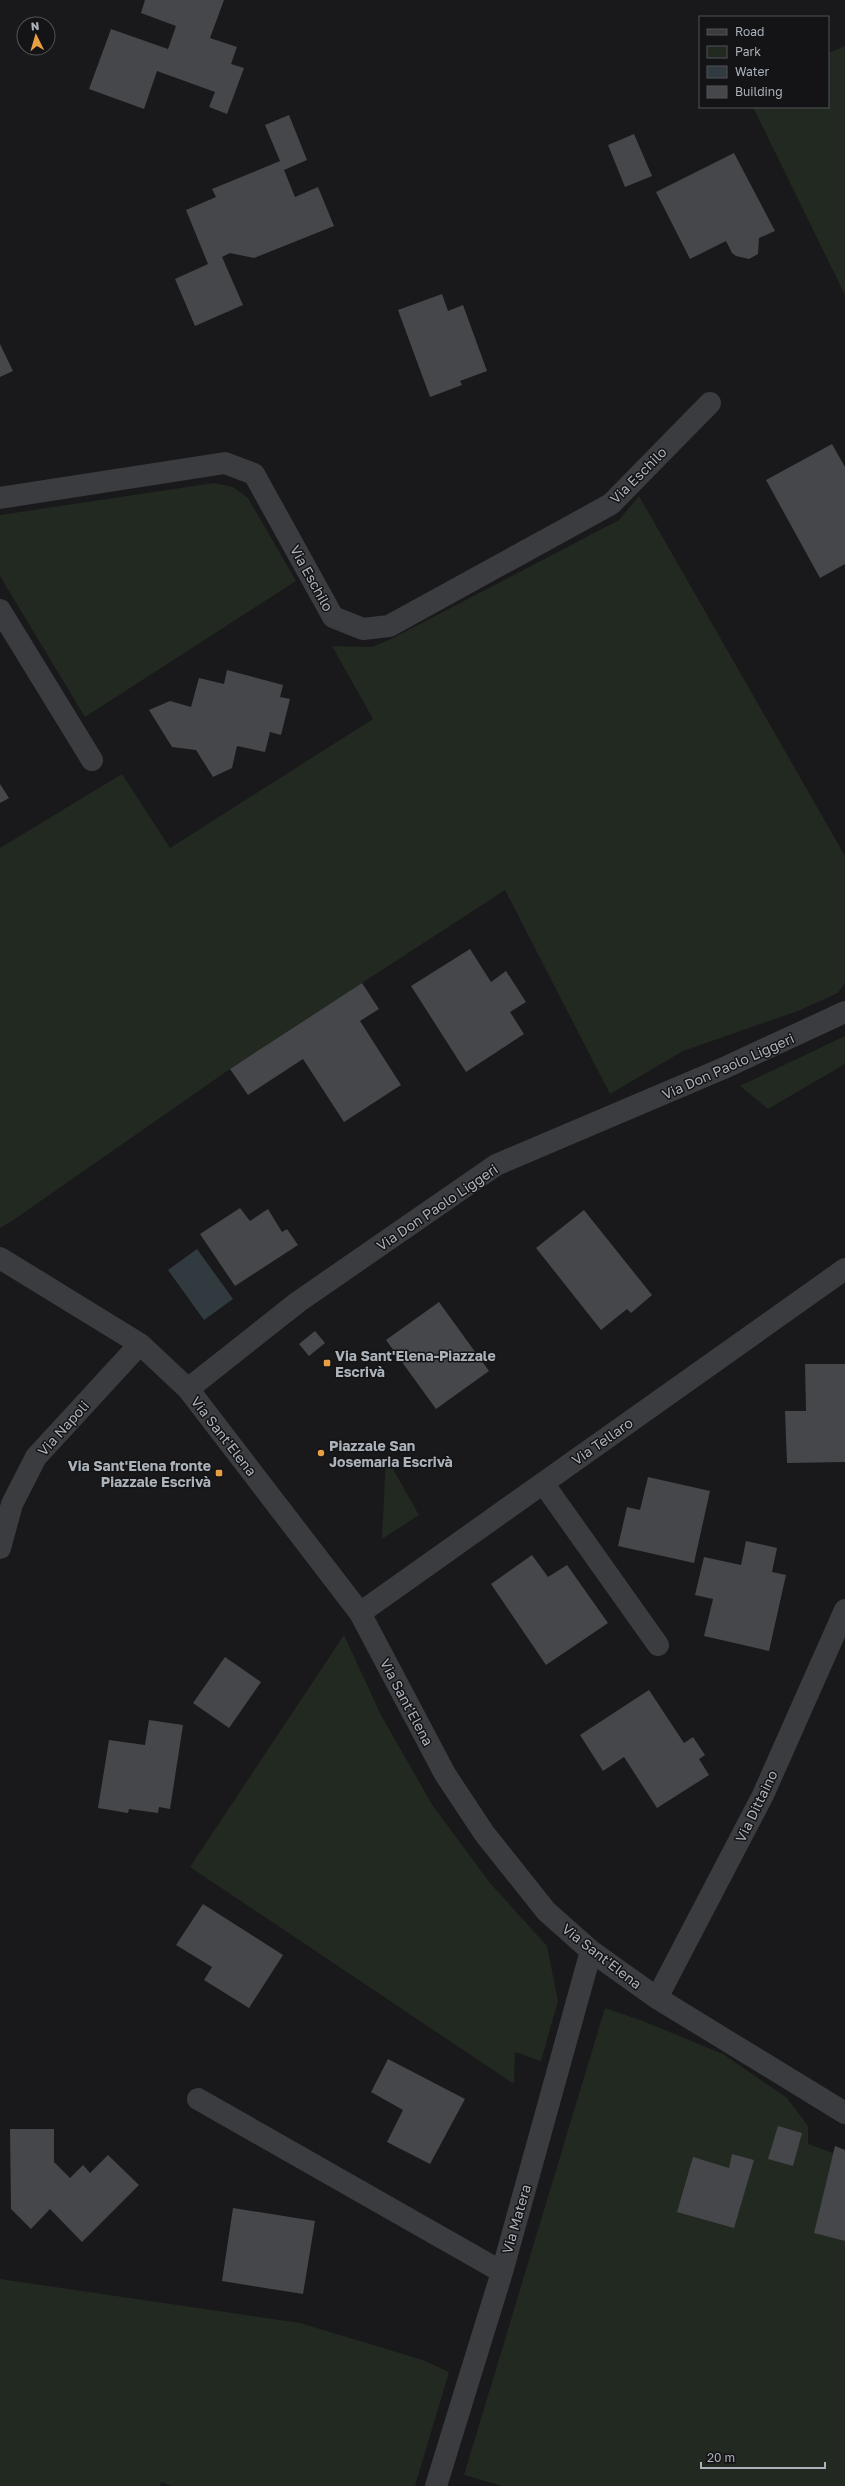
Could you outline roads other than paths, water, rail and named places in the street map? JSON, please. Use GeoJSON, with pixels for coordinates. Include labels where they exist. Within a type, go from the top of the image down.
{"type":"FeatureCollection","features":[{"type":"Feature","properties":{"kind":"street","name":"Via Eschilo"},"geometry":{"type":"LineString","coordinates":[[0,498],[225,463],[254,474],[333,617],[363,629],[389,626],[611,504],[710,402]]}},
{"type":"Feature","properties":{"kind":"street"},"geometry":{"type":"LineString","coordinates":[[0,610],[92,760]]}},
{"type":"Feature","properties":{"kind":"street","name":"Via Don Paolo Liggeri"},"geometry":{"type":"LineString","coordinates":[[188,1389],[298,1302],[496,1165],[724,1068],[845,1012]]}},
{"type":"Feature","properties":{"kind":"street","name":"Via Sant'Elena"},"geometry":{"type":"LineString","coordinates":[[0,1258],[140,1344],[188,1389],[360,1613],[445,1774],[484,1833],[546,1911],[591,1951],[657,1998],[845,2113]]}},
{"type":"Feature","properties":{"kind":"street","name":"Via Tellaro"},"geometry":{"type":"LineString","coordinates":[[360,1613],[845,1269]]}},
{"type":"Feature","properties":{"kind":"street","name":"Via Napoli"},"geometry":{"type":"LineString","coordinates":[[0,1548],[12,1504],[36,1457],[140,1344]]}},
{"type":"Feature","properties":{"kind":"street"},"geometry":{"type":"LineString","coordinates":[[543,1483],[658,1645]]}},
{"type":"Feature","properties":{"kind":"street","name":"Via Dittaino"},"geometry":{"type":"LineString","coordinates":[[657,1998],[763,1795],[845,1610]]}},
{"type":"Feature","properties":{"kind":"street","name":"Via Matera"},"geometry":{"type":"LineString","coordinates":[[436,2486],[502,2272],[591,1951]]}},
{"type":"Feature","properties":{"kind":"street"},"geometry":{"type":"LineString","coordinates":[[198,2099],[502,2272]]}},
{"type":"Feature","properties":{"kind":"water"},"geometry":{"type":"Polygon","coordinates":[[[197,1249],[233,1299],[204,1320],[168,1270],[197,1249]]]}},
{"type":"Feature","properties":{"kind":"place","name":"Via Sant'Elena-Piazzale Escrivà"},"geometry":{"type":"Point","coordinates":[327,1363]}},
{"type":"Feature","properties":{"kind":"place","name":"Piazzale San Josemaria Escrivà"},"geometry":{"type":"Point","coordinates":[321,1453]}},
{"type":"Feature","properties":{"kind":"place","name":"Via Sant'Elena fronte Piazzale Escrivà"},"geometry":{"type":"Point","coordinates":[219,1473]}}]}
